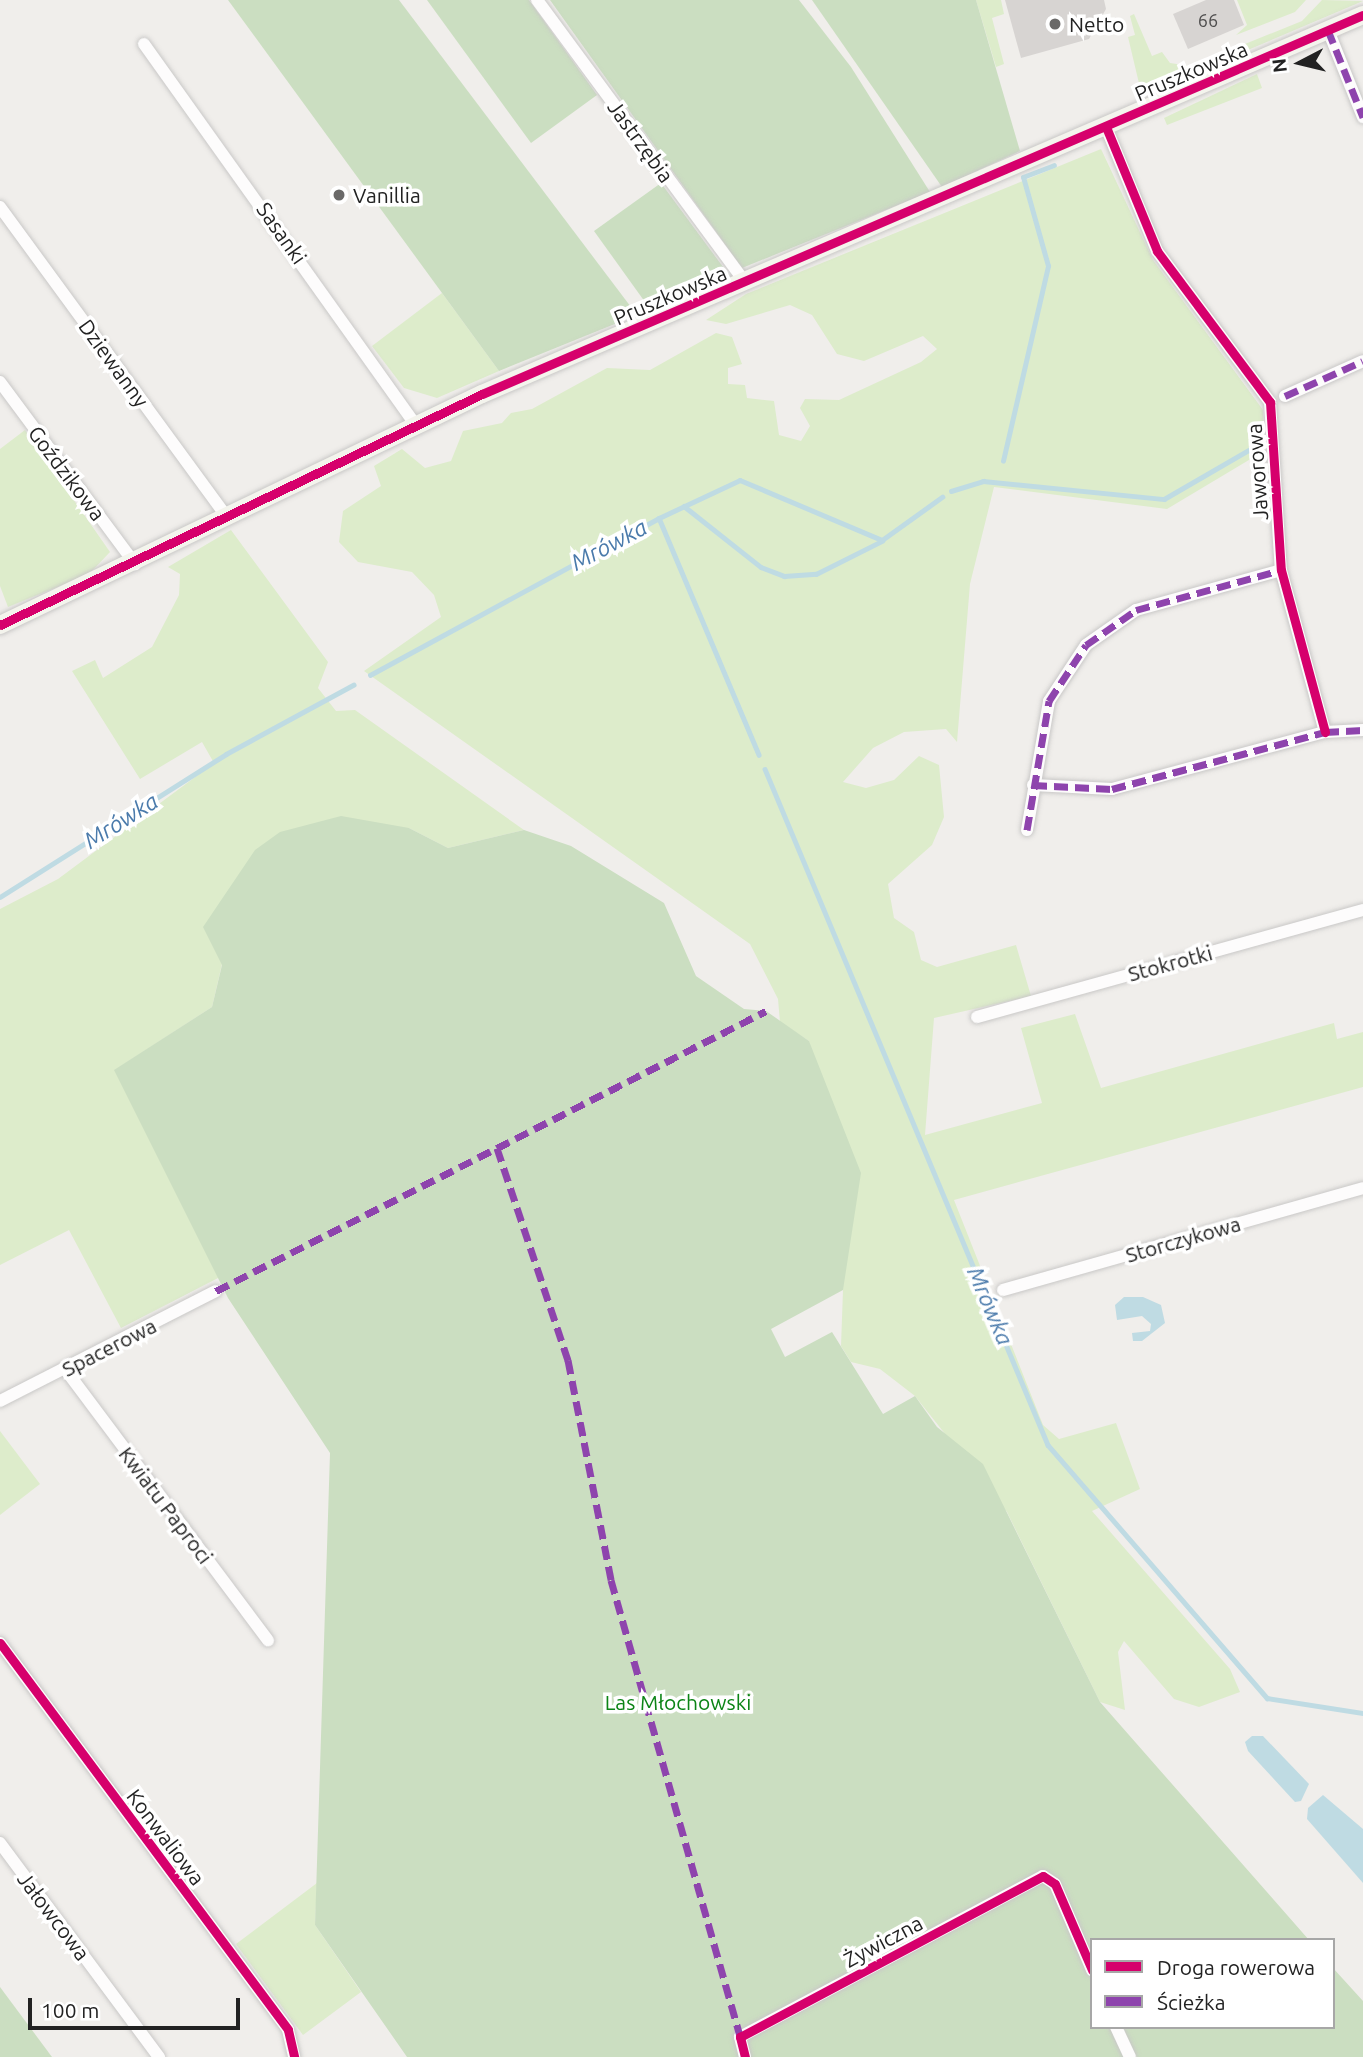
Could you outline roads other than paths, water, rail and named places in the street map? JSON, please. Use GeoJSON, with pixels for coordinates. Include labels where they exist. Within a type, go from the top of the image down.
{"type":"FeatureCollection","features":[{"type":"Feature","properties":{"kind":"street","name":"Jastrzębia"},"geometry":{"type":"LineString","coordinates":[[537,0],[745,282]]}},
{"type":"Feature","properties":{"kind":"street","name":"Pruszkowska"},"geometry":{"type":"LineString","coordinates":[[0,625],[135,564],[416,425],[1363,15]]}},
{"type":"Feature","properties":{"kind":"street"},"geometry":{"type":"LineString","coordinates":[[1328,30],[1362,109]]}},
{"type":"Feature","properties":{"kind":"street","name":"Sasanki"},"geometry":{"type":"LineString","coordinates":[[144,44],[416,425]]}},
{"type":"Feature","properties":{"kind":"street","name":"Jaworowa"},"geometry":{"type":"LineString","coordinates":[[1106,127],[1157,251],[1270,402],[1281,570],[1325,732]]}},
{"type":"Feature","properties":{"kind":"street","name":"Dziewanny"},"geometry":{"type":"LineString","coordinates":[[0,207],[228,518]]}},
{"type":"Feature","properties":{"kind":"street"},"geometry":{"type":"LineString","coordinates":[[1285,396],[1363,361]]}},
{"type":"Feature","properties":{"kind":"street","name":"Goździkowa"},"geometry":{"type":"LineString","coordinates":[[0,382],[135,564]]}},
{"type":"Feature","properties":{"kind":"street"},"geometry":{"type":"LineString","coordinates":[[1027,830],[1049,701],[1070,663],[1099,633],[1152,604],[1281,570]]}},
{"type":"Feature","properties":{"kind":"street"},"geometry":{"type":"LineString","coordinates":[[1033,785],[1112,789],[1325,732],[1363,730]]}},
{"type":"Feature","properties":{"kind":"street","name":"Stokrotki"},"geometry":{"type":"LineString","coordinates":[[977,1017],[1363,910]]}},
{"type":"Feature","properties":{"kind":"street","name":"Storczykowa"},"geometry":{"type":"LineString","coordinates":[[1003,1290],[1363,1188]]}},
{"type":"Feature","properties":{"kind":"street","name":"Spacerowa"},"geometry":{"type":"LineString","coordinates":[[0,1401],[216,1291]]}},
{"type":"Feature","properties":{"kind":"street","name":"Kwiatu Paproci"},"geometry":{"type":"LineString","coordinates":[[65,1369],[268,1640]]}},
{"type":"Feature","properties":{"kind":"street","name":"Konwaliowa"},"geometry":{"type":"LineString","coordinates":[[0,1643],[288,2031],[294,2057]]}},
{"type":"Feature","properties":{"kind":"street","name":"Jałowcowa"},"geometry":{"type":"LineString","coordinates":[[0,1843],[159,2057]]}},
{"type":"Feature","properties":{"kind":"street","name":"Żywiczna"},"geometry":{"type":"LineString","coordinates":[[745,2057],[740,2037],[1042,1876],[1055,1884],[1090,1965]]}},
{"type":"Feature","properties":{"kind":"street"},"geometry":{"type":"LineString","coordinates":[[1117,2029],[1130,2057]]}},
{"type":"Feature","properties":{"kind":"water"},"geometry":{"type":"Polygon","coordinates":[[[1124,1297],[1143,1297],[1161,1305],[1165,1323],[1142,1341],[1133,1341],[1132,1333],[1150,1331],[1151,1324],[1142,1316],[1117,1320],[1115,1305],[1124,1297]]]}},
{"type":"Feature","properties":{"kind":"water"},"geometry":{"type":"Polygon","coordinates":[[[1252,1736],[1263,1736],[1309,1784],[1301,1801],[1295,1802],[1248,1751],[1245,1742],[1252,1736]]]}},
{"type":"Feature","properties":{"kind":"water"},"geometry":{"type":"Polygon","coordinates":[[[1323,1795],[1363,1829],[1363,1883],[1307,1819],[1308,1808],[1323,1795]]]}},
{"type":"Feature","properties":{"kind":"waterway"},"geometry":{"type":"LineString","coordinates":[[1003,461],[1048,266],[1023,177],[1054,165]]}},
{"type":"Feature","properties":{"kind":"waterway"},"geometry":{"type":"LineString","coordinates":[[951,491],[983,481],[1164,499],[1257,445]]}},
{"type":"Feature","properties":{"kind":"waterway"},"geometry":{"type":"LineString","coordinates":[[659,518],[740,480],[882,540],[942,497]]}},
{"type":"Feature","properties":{"kind":"waterway"},"geometry":{"type":"LineString","coordinates":[[684,506],[761,567],[784,576],[816,574],[882,541]]}},
{"type":"Feature","properties":{"kind":"waterway","name":"Mrówka"},"geometry":{"type":"LineString","coordinates":[[370,675],[659,518],[759,755]]}},
{"type":"Feature","properties":{"kind":"waterway","name":"Mrówka"},"geometry":{"type":"LineString","coordinates":[[0,897],[226,754],[353,685]]}},
{"type":"Feature","properties":{"kind":"waterway","name":"Mrówka"},"geometry":{"type":"LineString","coordinates":[[765,769],[1048,1445],[1267,1698],[1363,1713]]}},
{"type":"Feature","properties":{"kind":"place","name":"Netto"},"geometry":{"type":"Point","coordinates":[1055,24]}},
{"type":"Feature","properties":{"kind":"place","name":"Vanillia"},"geometry":{"type":"Point","coordinates":[339,195]}},
{"type":"Feature","properties":{"kind":"park label","name":"Las Młochowski"},"geometry":{"type":"Point","coordinates":[678,1702]}}]}
